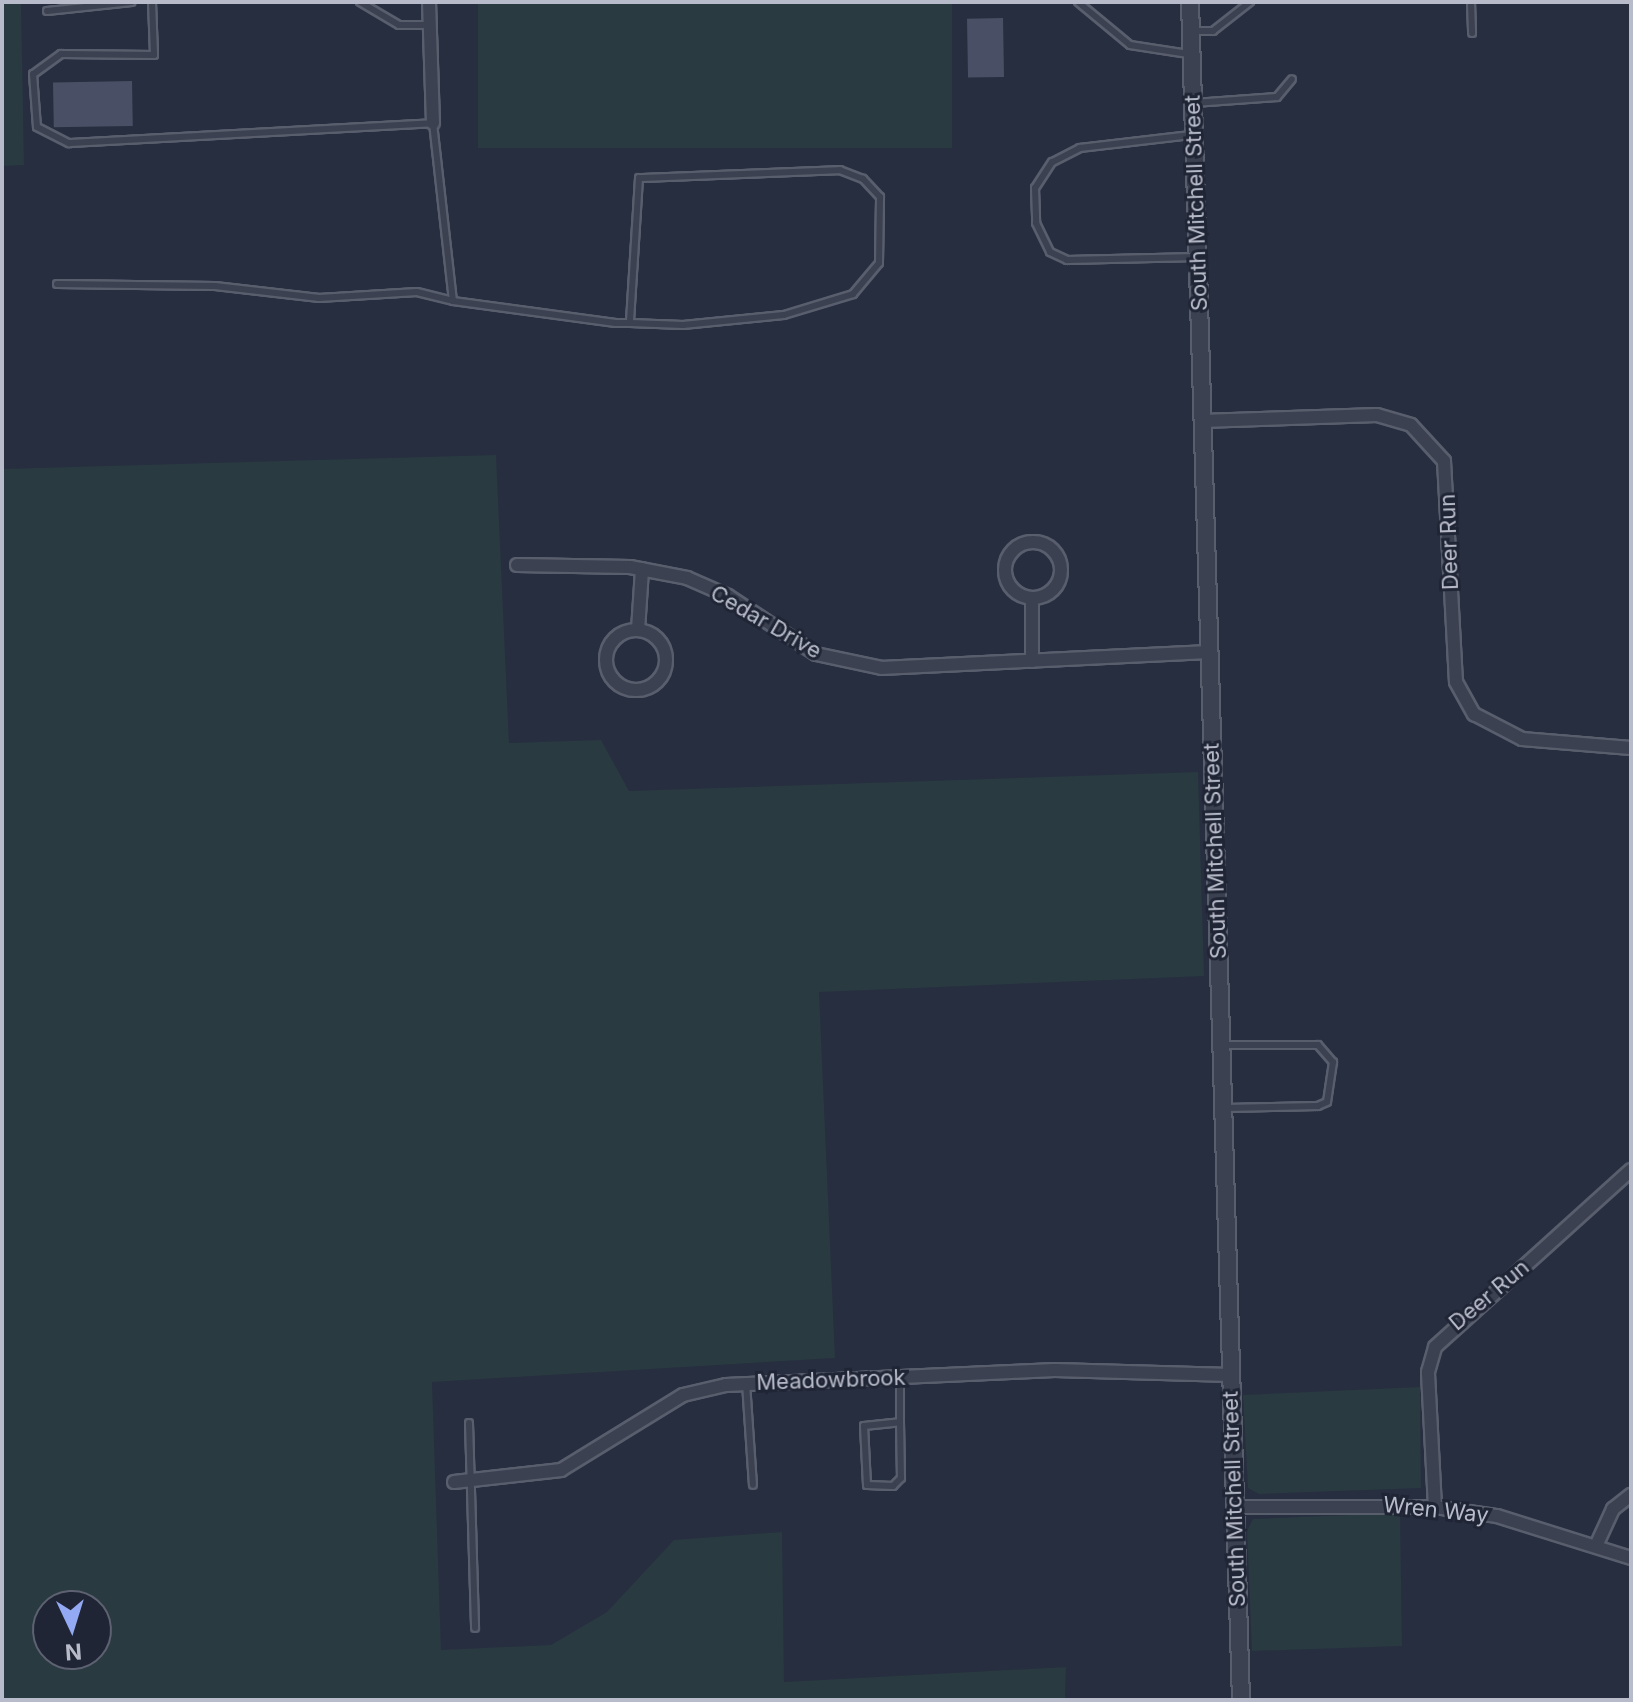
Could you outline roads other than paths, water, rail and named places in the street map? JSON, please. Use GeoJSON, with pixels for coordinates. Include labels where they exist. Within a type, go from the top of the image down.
{"type":"FeatureCollection","features":[{"type":"Feature","properties":{"kind":"street"},"geometry":{"type":"LineString","coordinates":[[429,2],[433,123]]}},
{"type":"Feature","properties":{"kind":"street","name":"South Mitchell Street"},"geometry":{"type":"LineString","coordinates":[[1190,2],[1241,1700]]}},
{"type":"Feature","properties":{"kind":"street","name":"Deer Run"},"geometry":{"type":"LineString","coordinates":[[1202,421],[1377,415],[1411,425],[1444,461],[1456,682],[1474,714],[1522,739],[1631,748]]}},
{"type":"Feature","properties":{"kind":"street"},"geometry":{"type":"LineString","coordinates":[[1038,542],[1054,551],[1061,569],[1049,593],[1032,598],[1008,585],[1004,567],[1012,550],[1038,542]]}},
{"type":"Feature","properties":{"kind":"street","name":"Cedar Drive"},"geometry":{"type":"LineString","coordinates":[[517,565],[642,569],[728,596],[796,644],[838,661],[882,668],[1208,652]]}},
{"type":"Feature","properties":{"kind":"street"},"geometry":{"type":"LineString","coordinates":[[638,630],[642,569]]}},
{"type":"Feature","properties":{"kind":"street"},"geometry":{"type":"LineString","coordinates":[[1032,598],[1032,661]]}},
{"type":"Feature","properties":{"kind":"street"},"geometry":{"type":"LineString","coordinates":[[638,630],[656,638],[666,664],[657,682],[639,690],[613,679],[606,661],[619,635],[638,630]]}},
{"type":"Feature","properties":{"kind":"street","name":"Deer Run"},"geometry":{"type":"LineString","coordinates":[[1435,1507],[1428,1372],[1435,1347],[1631,1170]]}},
{"type":"Feature","properties":{"kind":"street","name":"Meadowbrook"},"geometry":{"type":"LineString","coordinates":[[454,1482],[561,1470],[683,1395],[746,1383],[1055,1370],[1231,1375]]}},
{"type":"Feature","properties":{"kind":"street"},"geometry":{"type":"LineString","coordinates":[[1596,1546],[1613,1509],[1631,1495]]}},
{"type":"Feature","properties":{"kind":"street","name":"Wren Way"},"geometry":{"type":"LineString","coordinates":[[1235,1507],[1435,1507],[1596,1546],[1631,1558]]}},
{"type":"Feature","properties":{"kind":"lane"},"geometry":{"type":"LineString","coordinates":[[47,11],[132,2]]}},
{"type":"Feature","properties":{"kind":"lane"},"geometry":{"type":"LineString","coordinates":[[152,2],[154,55],[61,54],[33,74],[37,127],[69,143],[433,123],[453,301]]}},
{"type":"Feature","properties":{"kind":"lane"},"geometry":{"type":"LineString","coordinates":[[360,2],[399,25],[429,25]]}},
{"type":"Feature","properties":{"kind":"lane"},"geometry":{"type":"LineString","coordinates":[[1078,2],[1130,45],[1192,54]]}},
{"type":"Feature","properties":{"kind":"lane"},"geometry":{"type":"LineString","coordinates":[[1191,31],[1213,31],[1250,2]]}},
{"type":"Feature","properties":{"kind":"lane"},"geometry":{"type":"LineString","coordinates":[[1471,2],[1472,33]]}},
{"type":"Feature","properties":{"kind":"lane"},"geometry":{"type":"LineString","coordinates":[[1194,103],[1277,97],[1292,79]]}},
{"type":"Feature","properties":{"kind":"lane"},"geometry":{"type":"LineString","coordinates":[[1195,134],[1080,148],[1052,162],[1035,188],[1040,239],[1067,260],[1198,257]]}},
{"type":"Feature","properties":{"kind":"lane"},"geometry":{"type":"LineString","coordinates":[[57,284],[215,286],[319,298],[417,292],[453,301],[630,323],[784,315],[853,294],[879,263],[880,197],[840,170],[639,178],[630,323]]}},
{"type":"Feature","properties":{"kind":"lane"},"geometry":{"type":"LineString","coordinates":[[1221,1045],[1318,1045],[1333,1062],[1327,1102],[1318,1106],[1223,1108]]}},
{"type":"Feature","properties":{"kind":"lane"},"geometry":{"type":"LineString","coordinates":[[900,1378],[900,1422],[899,1485],[867,1485],[864,1426],[900,1422]]}},
{"type":"Feature","properties":{"kind":"lane"},"geometry":{"type":"LineString","coordinates":[[746,1383],[753,1485]]}},
{"type":"Feature","properties":{"kind":"lane"},"geometry":{"type":"LineString","coordinates":[[469,1423],[468,1482],[475,1628]]}}]}
